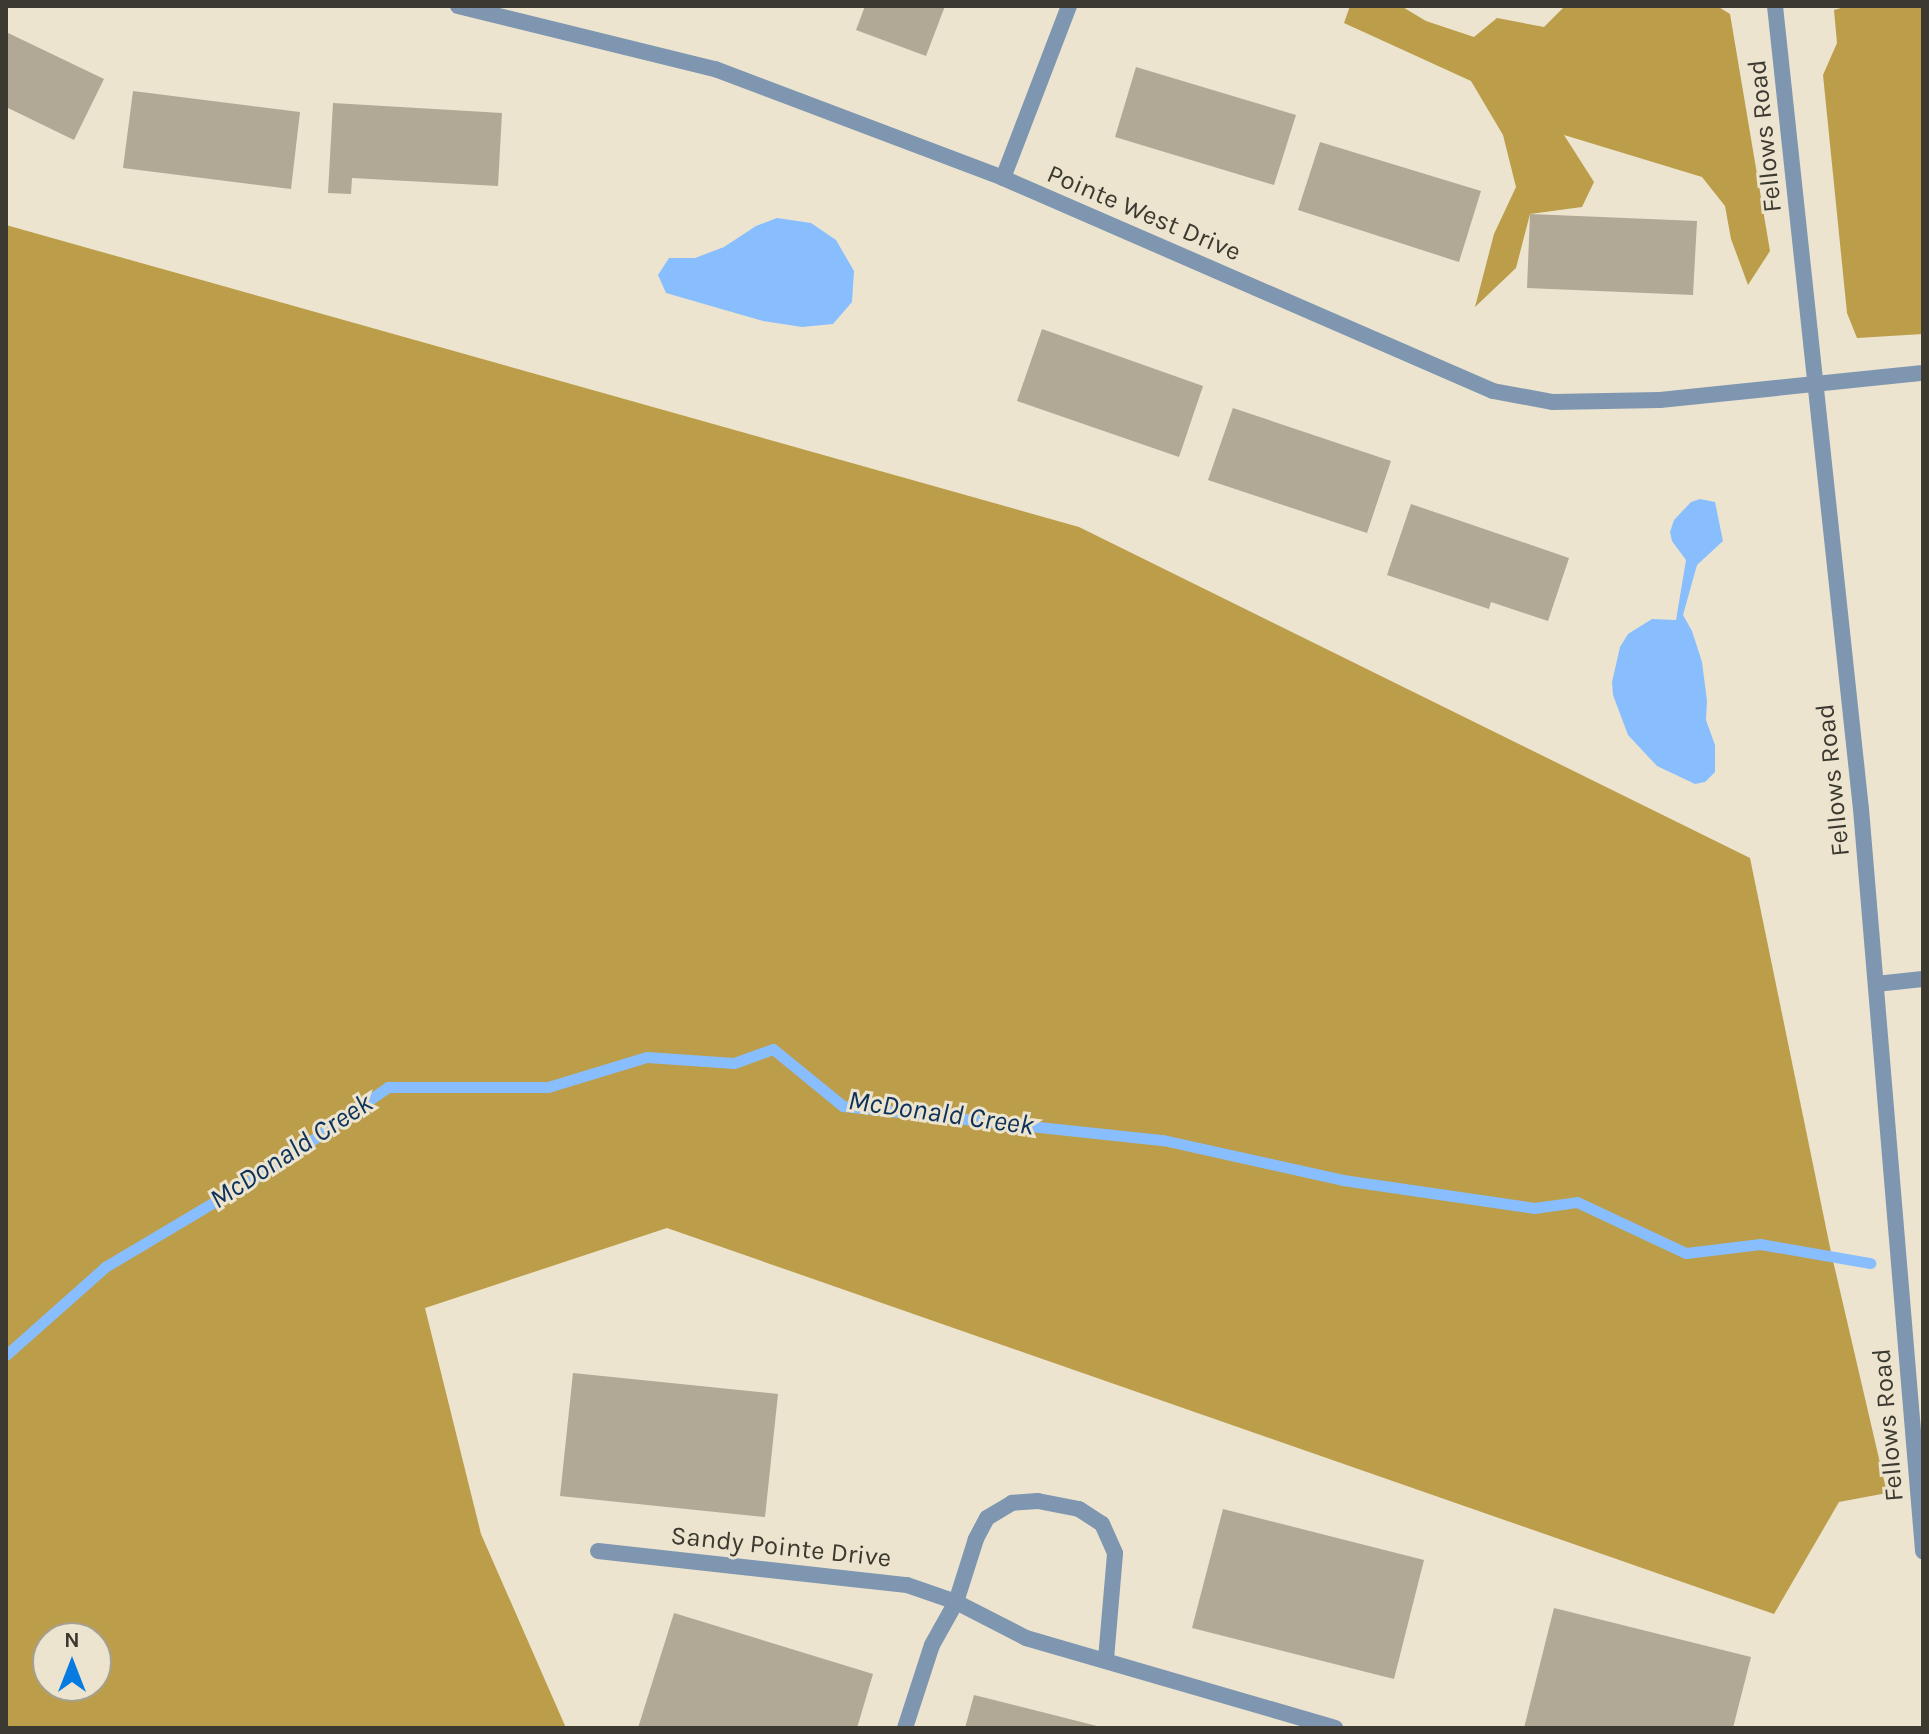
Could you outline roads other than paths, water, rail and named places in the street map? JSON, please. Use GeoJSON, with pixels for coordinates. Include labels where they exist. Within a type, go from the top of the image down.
{"type":"FeatureCollection","features":[{"type":"Feature","properties":{"kind":"street","name":"Pointe West Drive"},"geometry":{"type":"LineString","coordinates":[[458,6],[715,69],[1003,178],[1493,391],[1553,402],[1630,401],[1923,373]]}},
{"type":"Feature","properties":{"kind":"street"},"geometry":{"type":"LineString","coordinates":[[1003,178],[1069,6]]}},
{"type":"Feature","properties":{"kind":"street","name":"Fellows Road"},"geometry":{"type":"LineString","coordinates":[[1775,6],[1876,984],[1923,1551]]}},
{"type":"Feature","properties":{"kind":"street"},"geometry":{"type":"LineString","coordinates":[[1876,984],[1923,979]]}},
{"type":"Feature","properties":{"kind":"street"},"geometry":{"type":"LineString","coordinates":[[905,1728],[932,1645],[956,1602],[976,1539],[987,1518],[1012,1503],[1038,1501],[1079,1509],[1102,1524],[1115,1553],[1106,1659]]}},
{"type":"Feature","properties":{"kind":"street","name":"Sandy Pointe Drive"},"geometry":{"type":"LineString","coordinates":[[598,1551],[907,1585],[956,1602],[1026,1638],[1335,1728]]}},
{"type":"Feature","properties":{"kind":"water"},"geometry":{"type":"Polygon","coordinates":[[[777,218],[811,223],[836,240],[854,271],[852,302],[833,324],[802,327],[763,321],[666,293],[658,275],[669,258],[695,258],[724,247],[756,226],[777,218]]]}},
{"type":"Feature","properties":{"kind":"water"},"geometry":{"type":"Polygon","coordinates":[[[1700,499],[1715,502],[1723,541],[1697,565],[1683,615],[1702,662],[1706,720],[1715,745],[1715,772],[1705,782],[1695,784],[1657,766],[1628,735],[1613,695],[1612,682],[1620,647],[1628,634],[1652,619],[1676,620],[1686,560],[1672,541],[1670,532],[1674,520],[1691,502],[1700,499]]]}},
{"type":"Feature","properties":{"kind":"waterway","name":"McDonald Creek"},"geometry":{"type":"LineString","coordinates":[[6,1355],[105,1267],[281,1162],[388,1087],[548,1087],[647,1057],[734,1063],[773,1049],[843,1106],[1163,1140],[1343,1180],[1534,1208],[1577,1202],[1686,1253],[1760,1244],[1870,1263]]}}]}
